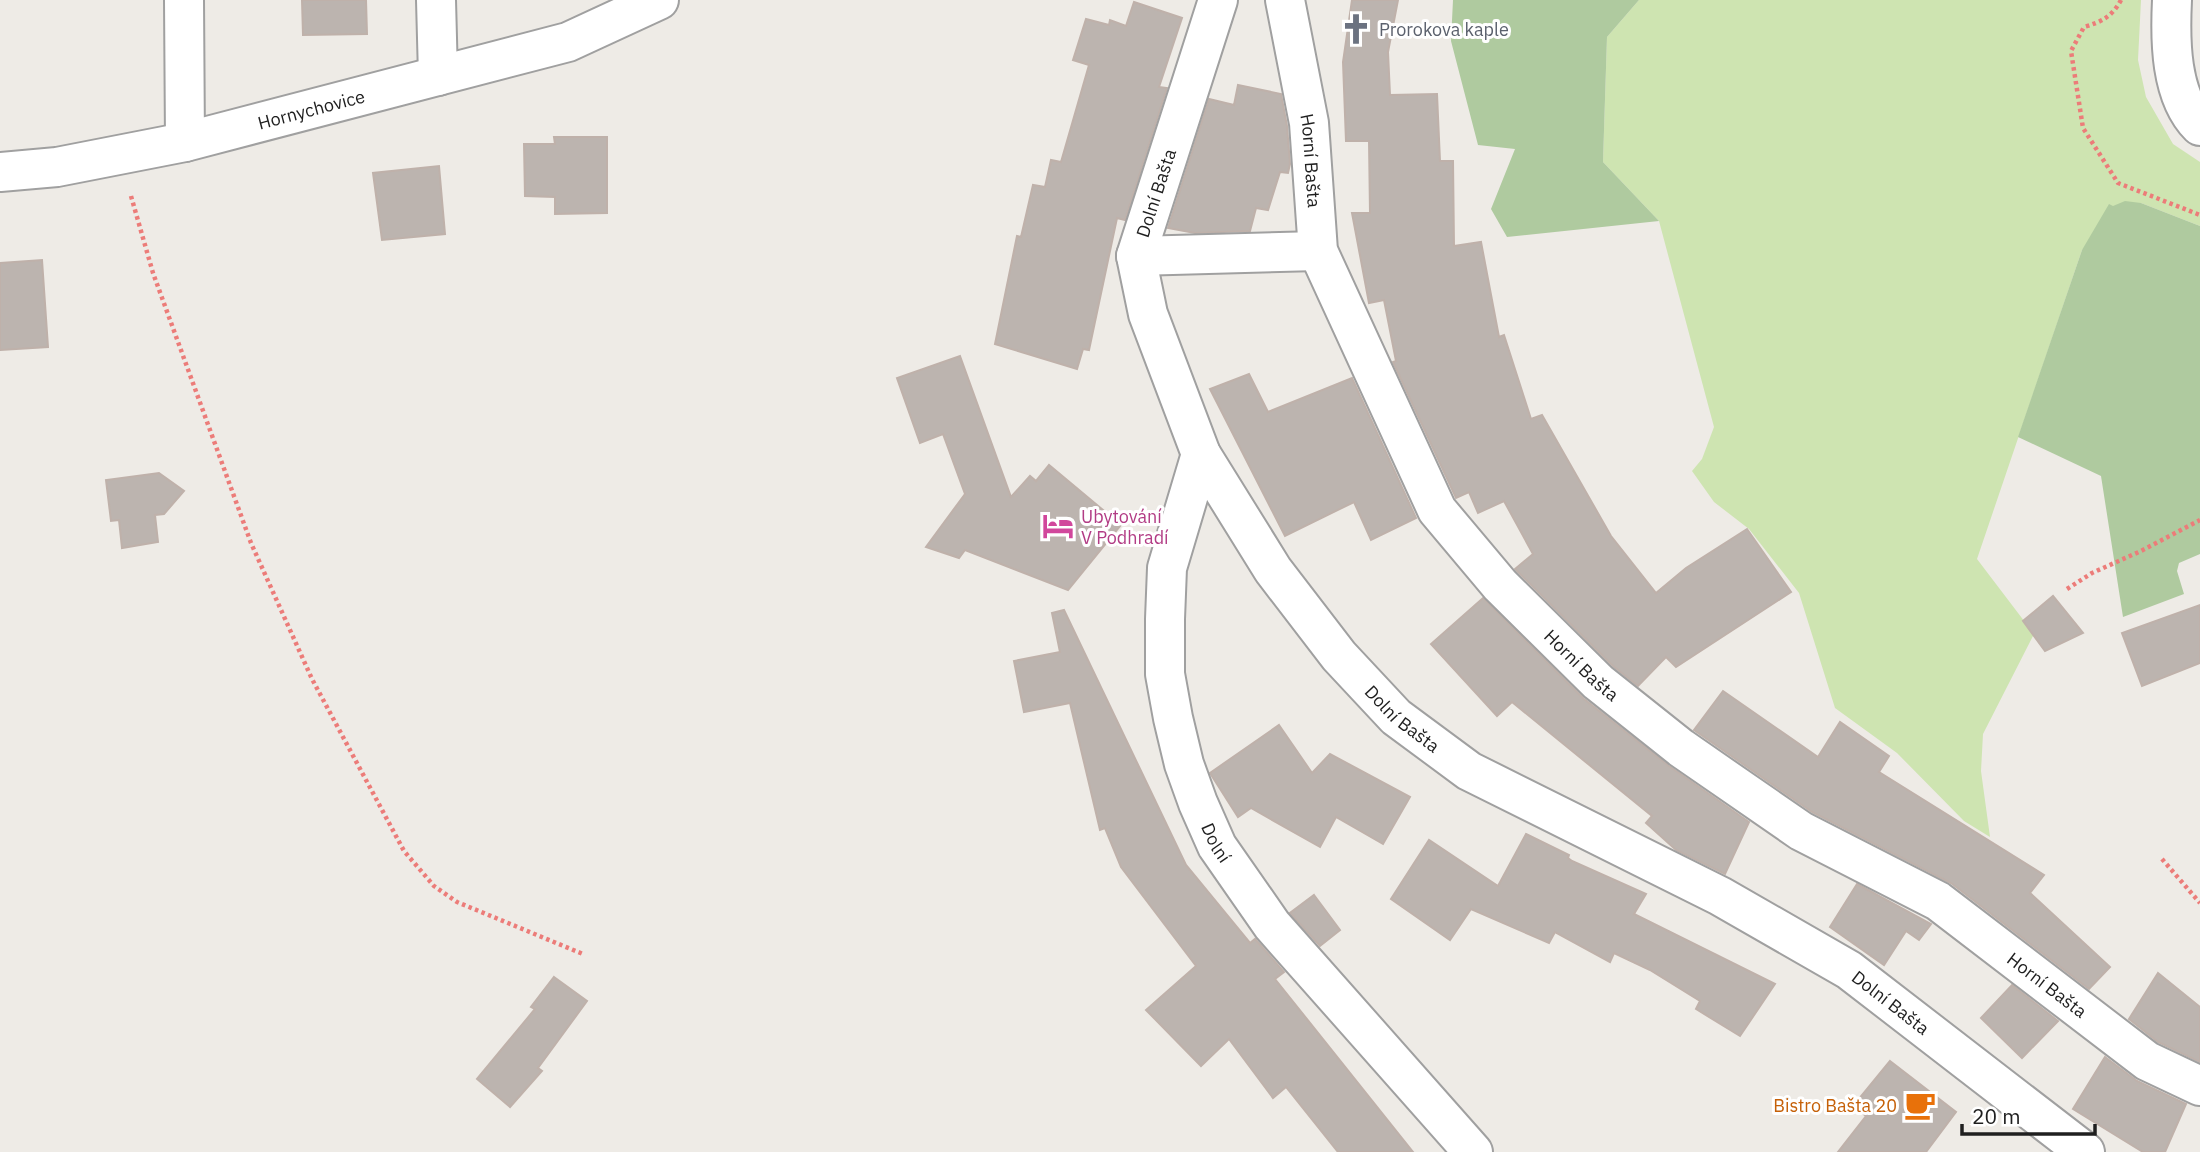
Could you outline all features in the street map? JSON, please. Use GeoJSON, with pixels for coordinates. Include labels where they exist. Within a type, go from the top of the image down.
{"type":"FeatureCollection","features":[{"type":"Feature","properties":{"kind":"street"},"geometry":{"type":"LineString","coordinates":[[184,0],[185,142]]}},
{"type":"Feature","properties":{"kind":"street"},"geometry":{"type":"LineString","coordinates":[[436,0],[438,76]]}},
{"type":"Feature","properties":{"kind":"street","name":"Hornychovice"},"geometry":{"type":"LineString","coordinates":[[0,172],[57,167],[185,142],[438,76],[568,42],[659,0]]}},
{"type":"Feature","properties":{"kind":"street","name":"Dolní Bašta"},"geometry":{"type":"LineString","coordinates":[[1218,0],[1136,256],[1148,314],[1200,454],[1273,570],[1339,656],[1396,717],[1469,771],[1720,896],[1849,970],[2085,1152]]}},
{"type":"Feature","properties":{"kind":"street","name":"Horní Bašta"},"geometry":{"type":"LineString","coordinates":[[1285,0],[1309,122],[1318,251],[1437,510],[1500,585],[1598,682],[1681,748],[1801,831],[1938,901],[2147,1060],[2200,1086]]}},
{"type":"Feature","properties":{"kind":"street"},"geometry":{"type":"LineString","coordinates":[[2172,0],[2171,30],[2175,71],[2183,101],[2200,126]]}},
{"type":"Feature","properties":{"kind":"street"},"geometry":{"type":"LineString","coordinates":[[1136,256],[1318,251]]}},
{"type":"Feature","properties":{"kind":"street","name":"Dolní"},"geometry":{"type":"LineString","coordinates":[[1200,454],[1167,568],[1165,618],[1165,674],[1184,764],[1198,803],[1217,846],[1272,925],[1473,1152]]}},
{"type":"Feature","properties":{"kind":"path"},"geometry":{"type":"LineString","coordinates":[[2121,0],[2113,13],[2103,21],[2084,27],[2071,51],[2082,128],[2118,183],[2200,215]]}},
{"type":"Feature","properties":{"kind":"path"},"geometry":{"type":"LineString","coordinates":[[120,155],[153,273],[251,543],[312,679],[404,852],[434,886],[457,902],[583,954]]}},
{"type":"Feature","properties":{"kind":"path"},"geometry":{"type":"LineString","coordinates":[[2067,589],[2092,573],[2200,520]]}},
{"type":"Feature","properties":{"kind":"path"},"geometry":{"type":"LineString","coordinates":[[2162,859],[2200,903]]}},
{"type":"Feature","properties":{"kind":"green space"},"geometry":{"type":"Polygon","coordinates":[[[1453,0],[1639,0],[1607,37],[1603,162],[1659,221],[1507,237],[1491,209],[1515,149],[1478,145],[1451,41],[1453,0]]]}},
{"type":"Feature","properties":{"kind":"green space"},"geometry":{"type":"Polygon","coordinates":[[[1639,0],[2141,0],[2138,60],[2146,97],[2173,144],[2200,162],[2200,226],[2141,203],[2082,250],[1977,559],[2034,634],[1983,734],[1981,771],[1990,837],[1964,821],[1897,753],[1835,708],[1799,593],[1749,529],[1714,502],[1692,471],[1702,459],[1714,427],[1659,221],[1603,162],[1607,37],[1639,0]]]}},
{"type":"Feature","properties":{"kind":"green space"},"geometry":{"type":"Polygon","coordinates":[[[2125,201],[2141,203],[2200,226],[2200,554],[2179,563],[2177,571],[2184,594],[2123,617],[2101,476],[2018,437],[2082,250],[2109,204],[2113,206],[2125,201]]]}},
{"type":"Feature","properties":{"kind":"building"},"geometry":{"type":"Polygon","coordinates":[[[302,0],[366,0],[367,34],[303,35],[302,0]]]}},
{"type":"Feature","properties":{"kind":"building"},"geometry":{"type":"Polygon","coordinates":[[[1352,0],[1398,0],[1388,52],[1390,95],[1437,94],[1440,161],[1453,161],[1454,246],[1481,242],[1499,337],[1504,335],[1531,419],[1542,415],[1611,536],[1656,593],[1686,568],[1747,529],[1791,592],[1676,667],[1666,657],[1638,686],[1613,666],[1515,569],[1533,554],[1504,501],[1478,513],[1469,492],[1456,498],[1393,362],[1396,361],[1384,300],[1369,303],[1352,213],[1370,213],[1369,141],[1346,141],[1343,62],[1352,0]]]}},
{"type":"Feature","properties":{"kind":"building"},"geometry":{"type":"Polygon","coordinates":[[[1134,2],[1182,18],[1159,87],[1167,88],[1125,220],[1117,218],[1089,350],[1083,349],[1077,369],[995,344],[1017,236],[1021,237],[1033,185],[1045,187],[1051,160],[1061,162],[1089,65],[1073,60],[1086,19],[1109,25],[1110,20],[1126,26],[1134,2]]]}},
{"type":"Feature","properties":{"kind":"building"},"geometry":{"type":"Polygon","coordinates":[[[1238,85],[1281,94],[1287,126],[1290,164],[1288,173],[1280,172],[1268,210],[1256,208],[1250,231],[1195,233],[1168,228],[1209,99],[1234,105],[1238,85]]]}},
{"type":"Feature","properties":{"kind":"building"},"geometry":{"type":"Polygon","coordinates":[[[554,137],[607,137],[607,213],[555,214],[555,197],[525,196],[524,144],[555,144],[554,137]]]}},
{"type":"Feature","properties":{"kind":"building"},"geometry":{"type":"Polygon","coordinates":[[[439,166],[445,234],[382,240],[373,173],[439,166]]]}},
{"type":"Feature","properties":{"kind":"building"},"geometry":{"type":"Polygon","coordinates":[[[42,260],[48,347],[0,350],[0,263],[42,260]]]}},
{"type":"Feature","properties":{"kind":"building"},"geometry":{"type":"Polygon","coordinates":[[[960,356],[1011,497],[1030,476],[1036,481],[1049,465],[1121,525],[1068,590],[965,550],[959,558],[926,547],[965,494],[943,434],[920,443],[897,378],[960,356]]]}},
{"type":"Feature","properties":{"kind":"building"},"geometry":{"type":"Polygon","coordinates":[[[1249,374],[1268,412],[1352,378],[1416,518],[1371,540],[1354,502],[1285,536],[1210,389],[1249,374]]]}},
{"type":"Feature","properties":{"kind":"building"},"geometry":{"type":"Polygon","coordinates":[[[159,473],[184,491],[164,514],[155,515],[158,542],[122,548],[119,520],[111,521],[106,480],[159,473]]]}},
{"type":"Feature","properties":{"kind":"building"},"geometry":{"type":"Polygon","coordinates":[[[2053,596],[2083,633],[2045,651],[2023,621],[2053,596]]]}},
{"type":"Feature","properties":{"kind":"building"},"geometry":{"type":"Polygon","coordinates":[[[1483,598],[1584,699],[1669,766],[1749,822],[1725,874],[1676,850],[1646,823],[1652,816],[1512,702],[1497,716],[1431,644],[1483,598]]]}},
{"type":"Feature","properties":{"kind":"building"},"geometry":{"type":"Polygon","coordinates":[[[2200,605],[2200,663],[2142,686],[2122,633],[2200,605]]]}},
{"type":"Feature","properties":{"kind":"building"},"geometry":{"type":"Polygon","coordinates":[[[1064,610],[1186,865],[1250,943],[1255,939],[1284,972],[1275,979],[1413,1152],[1338,1152],[1286,1087],[1273,1098],[1229,1039],[1201,1066],[1146,1010],[1196,966],[1121,867],[1105,828],[1100,830],[1070,703],[1024,712],[1014,661],[1060,652],[1052,613],[1064,610]]]}},
{"type":"Feature","properties":{"kind":"building"},"geometry":{"type":"Polygon","coordinates":[[[1723,691],[1818,757],[1840,722],[1889,756],[1879,772],[2044,875],[2030,893],[2110,967],[2089,989],[1951,883],[1812,812],[1694,730],[1723,691]]]}},
{"type":"Feature","properties":{"kind":"building"},"geometry":{"type":"Polygon","coordinates":[[[1279,725],[1312,773],[1330,754],[1410,797],[1383,844],[1336,817],[1320,847],[1251,808],[1238,817],[1210,773],[1279,725]]]}},
{"type":"Feature","properties":{"kind":"building"},"geometry":{"type":"Polygon","coordinates":[[[1526,834],[1569,855],[1568,858],[1572,861],[1646,894],[1634,914],[1775,984],[1740,1036],[1696,1009],[1700,1001],[1650,970],[1614,953],[1610,962],[1555,932],[1549,943],[1471,909],[1450,940],[1391,899],[1429,840],[1498,886],[1526,834]]]}},
{"type":"Feature","properties":{"kind":"building"},"geometry":{"type":"Polygon","coordinates":[[[1857,884],[1931,924],[1919,940],[1906,931],[1884,965],[1830,927],[1857,884]]]}},
{"type":"Feature","properties":{"kind":"building"},"geometry":{"type":"Polygon","coordinates":[[[1314,895],[1340,930],[1320,946],[1290,913],[1314,895]]]}},
{"type":"Feature","properties":{"kind":"building"},"geometry":{"type":"Polygon","coordinates":[[[2158,973],[2200,1007],[2200,1062],[2158,1042],[2129,1019],[2158,973]]]}},
{"type":"Feature","properties":{"kind":"building"},"geometry":{"type":"Polygon","coordinates":[[[554,977],[587,1001],[538,1068],[542,1071],[510,1107],[477,1079],[535,1009],[531,1007],[554,977]]]}},
{"type":"Feature","properties":{"kind":"building"},"geometry":{"type":"Polygon","coordinates":[[[2012,985],[2058,1021],[2022,1058],[1981,1018],[2012,985]]]}},
{"type":"Feature","properties":{"kind":"building"},"geometry":{"type":"Polygon","coordinates":[[[2105,1057],[2137,1081],[2186,1104],[2165,1152],[2143,1152],[2073,1109],[2105,1057]]]}},
{"type":"Feature","properties":{"kind":"building"},"geometry":{"type":"Polygon","coordinates":[[[1890,1061],[1956,1112],[1926,1152],[1838,1152],[1866,1116],[1853,1106],[1890,1061]]]}},
{"type":"Feature","properties":{"kind":"place","name":"Prorokova kaple"},"geometry":{"type":"Point","coordinates":[1356,29]}},
{"type":"Feature","properties":{"kind":"place","name":"Ubytování V Podhradí"},"geometry":{"type":"Point","coordinates":[1058,526]}},
{"type":"Feature","properties":{"kind":"place","name":"Bistro Bašta 20"},"geometry":{"type":"Point","coordinates":[1920,1105]}}]}
